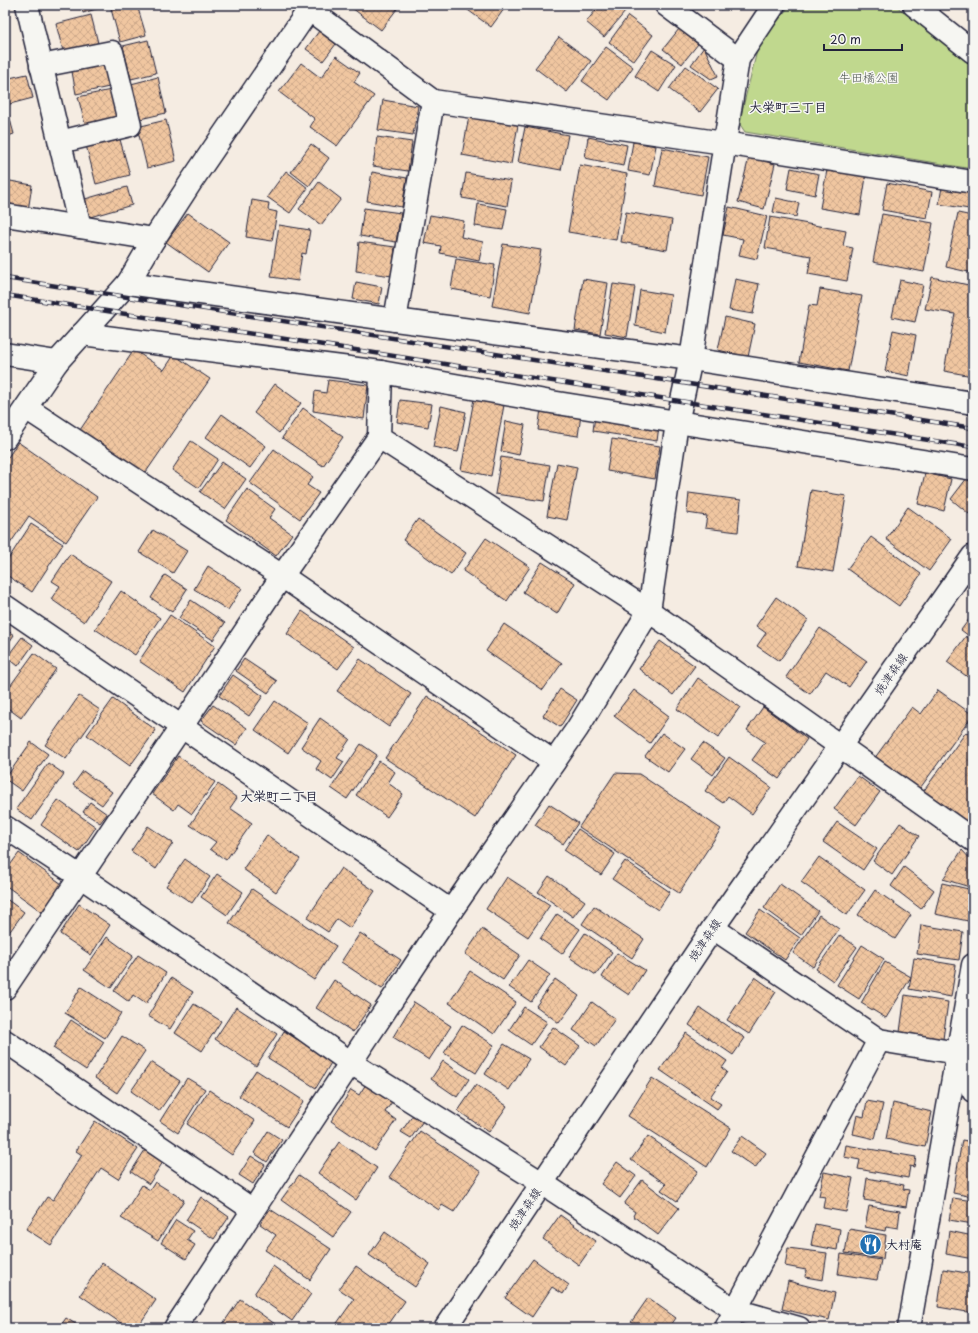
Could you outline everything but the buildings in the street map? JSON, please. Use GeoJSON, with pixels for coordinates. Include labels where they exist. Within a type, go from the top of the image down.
{"type":"FeatureCollection","features":[{"type":"Feature","properties":{"kind":"street"},"geometry":{"type":"LineString","coordinates":[[27,5],[80,227]]}},
{"type":"Feature","properties":{"kind":"street"},"geometry":{"type":"LineString","coordinates":[[666,5],[738,59]]}},
{"type":"Feature","properties":{"kind":"street"},"geometry":{"type":"LineString","coordinates":[[175,1328],[451,911],[577,729],[649,611],[677,423],[691,360],[738,59],[774,5]]}},
{"type":"Feature","properties":{"kind":"street"},"geometry":{"type":"LineString","coordinates":[[914,5],[973,52]]}},
{"type":"Feature","properties":{"kind":"street"},"geometry":{"type":"LineString","coordinates":[[5,438],[57,362],[128,283],[154,239],[308,6],[433,101],[724,143],[973,182]]}},
{"type":"Feature","properties":{"kind":"street"},"geometry":{"type":"LineString","coordinates":[[41,66],[112,52],[130,125],[60,142]]}},
{"type":"Feature","properties":{"kind":"street"},"geometry":{"type":"LineString","coordinates":[[395,320],[433,101]]}},
{"type":"Feature","properties":{"kind":"street"},"geometry":{"type":"LineString","coordinates":[[5,215],[154,239]]}},
{"type":"Feature","properties":{"kind":"street"},"geometry":{"type":"LineString","coordinates":[[128,283],[691,360],[973,403]]}},
{"type":"Feature","properties":{"kind":"street"},"geometry":{"type":"LineString","coordinates":[[82,334],[381,372],[466,388],[677,423],[973,469]]}},
{"type":"Feature","properties":{"kind":"street"},"geometry":{"type":"LineString","coordinates":[[5,354],[57,362]]}},
{"type":"Feature","properties":{"kind":"street"},"geometry":{"type":"LineString","coordinates":[[5,988],[282,576],[379,437],[381,372]]}},
{"type":"Feature","properties":{"kind":"street"},"geometry":{"type":"LineString","coordinates":[[26,408],[282,576],[554,762]]}},
{"type":"Feature","properties":{"kind":"street"},"geometry":{"type":"LineString","coordinates":[[379,437],[649,611],[973,840]]}},
{"type":"Feature","properties":{"kind":"street","name":"焼津森線"},"geometry":{"type":"LineString","coordinates":[[445,1328],[713,928],[973,556]]}},
{"type":"Feature","properties":{"kind":"street"},"geometry":{"type":"LineString","coordinates":[[5,606],[451,911]]}},
{"type":"Feature","properties":{"kind":"street"},"geometry":{"type":"LineString","coordinates":[[5,827],[285,1016],[351,1063],[542,1183],[731,1319],[799,1328]]}},
{"type":"Feature","properties":{"kind":"street"},"geometry":{"type":"LineString","coordinates":[[713,928],[879,1040],[958,1053]]}},
{"type":"Feature","properties":{"kind":"street"},"geometry":{"type":"LineString","coordinates":[[909,1328],[973,965]]}},
{"type":"Feature","properties":{"kind":"street"},"geometry":{"type":"LineString","coordinates":[[731,1319],[879,1040]]}},
{"type":"Feature","properties":{"kind":"street"},"geometry":{"type":"LineString","coordinates":[[5,1041],[253,1210]]}},
{"type":"Feature","properties":{"kind":"street"},"geometry":{"type":"LineString","coordinates":[[958,1053],[973,1091]]}},
{"type":"Feature","properties":{"kind":"green space","name":"牛田橋公園"},"geometry":{"type":"Polygon","coordinates":[[[790,5],[895,5],[973,66],[973,169],[745,132],[739,123],[758,47],[790,5]]]}},
{"type":"Feature","properties":{"kind":"railway"},"geometry":{"type":"LineString","coordinates":[[5,278],[973,428]]}},
{"type":"Feature","properties":{"kind":"railway"},"geometry":{"type":"LineString","coordinates":[[5,295],[973,447]]}},
{"type":"Feature","properties":{"kind":"place","name":"大村庵"},"geometry":{"type":"Point","coordinates":[871,1245]}},
{"type":"Feature","properties":{"kind":"district","name":"大栄町三丁目"},"geometry":{"type":"Point","coordinates":[788,107]}},
{"type":"Feature","properties":{"kind":"district","name":"大栄町二丁目"},"geometry":{"type":"Point","coordinates":[279,796]}}]}
